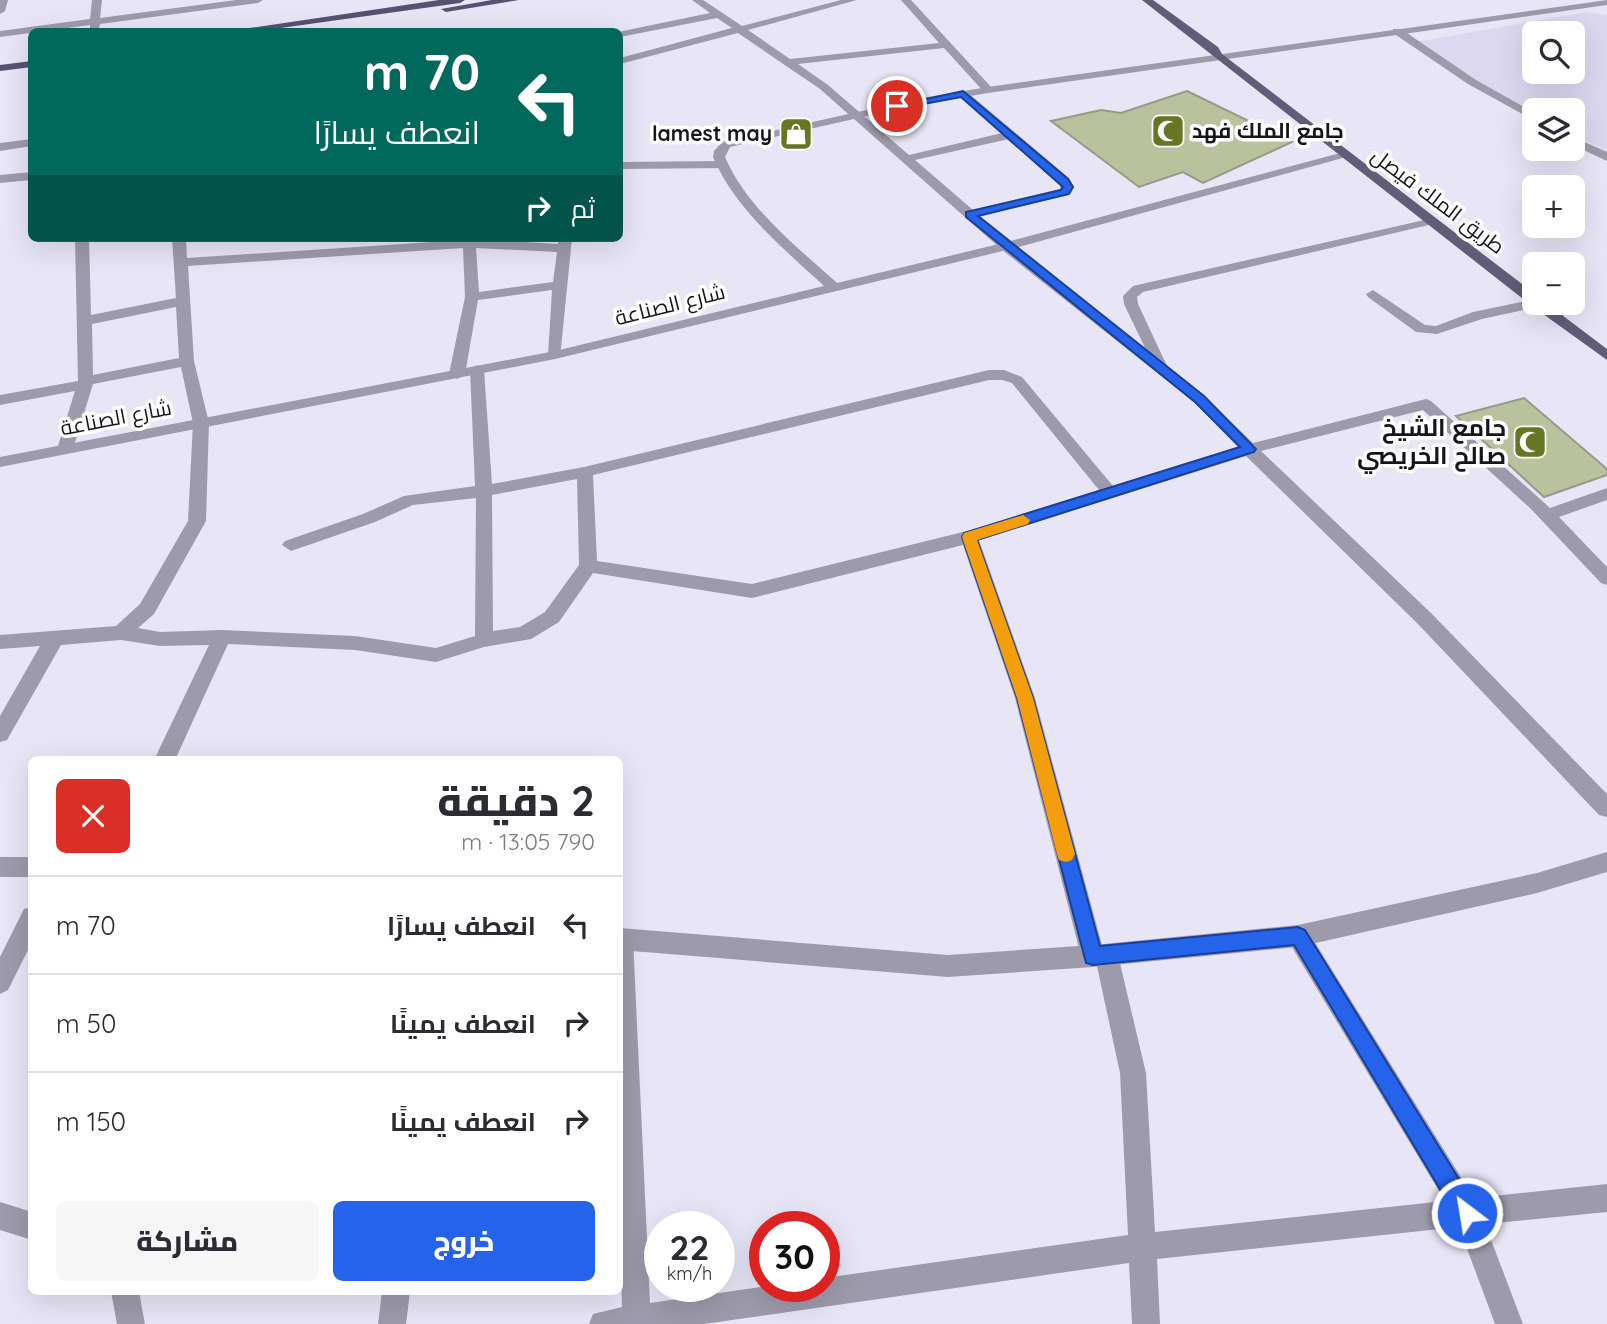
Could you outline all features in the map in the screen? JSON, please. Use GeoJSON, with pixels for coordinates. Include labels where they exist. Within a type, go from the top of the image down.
{"type":"FeatureCollection","features":[{"type":"Feature","properties":{"kind":"highway"},"geometry":{"type":"LineString","coordinates":[[257,28],[460,0]]}},
{"type":"Feature","properties":{"kind":"highway"},"geometry":{"type":"LineString","coordinates":[[311,28],[513,0]]}},
{"type":"Feature","properties":{"kind":"highway"},"geometry":{"type":"LineString","coordinates":[[0,60],[28,57]]}},
{"type":"Feature","properties":{"kind":"highway"},"geometry":{"type":"LineString","coordinates":[[0,68],[28,64]]}},
{"type":"Feature","properties":{"kind":"main road","name":"طريق الملك فيصل"},"geometry":{"type":"LineString","coordinates":[[1132,0],[1205,52],[1217,56],[1522,291]]}},
{"type":"Feature","properties":{"kind":"main road","name":"طريق الملك فيصل"},"geometry":{"type":"LineString","coordinates":[[1147,0],[1214,49],[1217,56]]}},
{"type":"Feature","properties":{"kind":"main road","name":"طريق الملك فيصل"},"geometry":{"type":"LineString","coordinates":[[1553,315],[1607,356]]}},
{"type":"Feature","properties":{"kind":"street"},"geometry":{"type":"LineString","coordinates":[[0,11],[3,0]]}},
{"type":"Feature","properties":{"kind":"street"},"geometry":{"type":"LineString","coordinates":[[95,26],[97,0]]}},
{"type":"Feature","properties":{"kind":"street"},"geometry":{"type":"LineString","coordinates":[[71,28],[167,18],[258,0]]}},
{"type":"Feature","properties":{"kind":"street"},"geometry":{"type":"LineString","coordinates":[[697,0],[737,29],[791,62],[1006,246],[1199,399],[1425,619],[1607,808]]}},
{"type":"Feature","properties":{"kind":"street"},"geometry":{"type":"LineString","coordinates":[[623,60],[852,0]]}},
{"type":"Feature","properties":{"kind":"street"},"geometry":{"type":"LineString","coordinates":[[906,0],[988,90]]}},
{"type":"Feature","properties":{"kind":"street"},"geometry":{"type":"LineString","coordinates":[[833,287],[772,230],[733,182],[719,156],[720,149],[736,140],[963,94],[1601,3]]}},
{"type":"Feature","properties":{"kind":"street"},"geometry":{"type":"LineString","coordinates":[[623,33],[717,15]]}},
{"type":"Feature","properties":{"kind":"street"},"geometry":{"type":"LineString","coordinates":[[0,34],[28,32]]}},
{"type":"Feature","properties":{"kind":"street"},"geometry":{"type":"LineString","coordinates":[[1397,32],[1472,82],[1522,111]]}},
{"type":"Feature","properties":{"kind":"street"},"geometry":{"type":"LineString","coordinates":[[791,62],[946,45]]}},
{"type":"Feature","properties":{"kind":"street"},"geometry":{"type":"LineString","coordinates":[[963,94],[1065,181],[1068,187],[1065,192],[970,215]]}},
{"type":"Feature","properties":{"kind":"street"},"geometry":{"type":"LineString","coordinates":[[906,159],[1011,135]]}},
{"type":"Feature","properties":{"kind":"street"},"geometry":{"type":"LineString","coordinates":[[0,147],[28,143]]}},
{"type":"Feature","properties":{"kind":"street"},"geometry":{"type":"LineString","coordinates":[[1585,145],[1607,157]]}},
{"type":"Feature","properties":{"kind":"street","name":"شارع الصناعة"},"geometry":{"type":"LineString","coordinates":[[0,462],[555,355],[1006,246],[1344,156]]}},
{"type":"Feature","properties":{"kind":"street"},"geometry":{"type":"LineString","coordinates":[[623,166],[723,165]]}},
{"type":"Feature","properties":{"kind":"street"},"geometry":{"type":"LineString","coordinates":[[0,179],[28,176]]}},
{"type":"Feature","properties":{"kind":"street"},"geometry":{"type":"LineString","coordinates":[[1163,369],[1131,304],[1130,296],[1138,289],[1428,220]]}},
{"type":"Feature","properties":{"kind":"street"},"geometry":{"type":"LineString","coordinates":[[65,449],[85,383],[82,242]]}},
{"type":"Feature","properties":{"kind":"street"},"geometry":{"type":"LineString","coordinates":[[121,633],[147,609],[180,556],[197,521],[201,423],[187,361],[180,242]]}},
{"type":"Feature","properties":{"kind":"street"},"geometry":{"type":"LineString","coordinates":[[183,262],[339,244],[426,242]]}},
{"type":"Feature","properties":{"kind":"street"},"geometry":{"type":"LineString","coordinates":[[457,374],[472,297],[470,242]]}},
{"type":"Feature","properties":{"kind":"street"},"geometry":{"type":"LineString","coordinates":[[517,242],[564,243],[555,355]]}},
{"type":"Feature","properties":{"kind":"street"},"geometry":{"type":"LineString","coordinates":[[472,297],[559,285]]}},
{"type":"Feature","properties":{"kind":"street"},"geometry":{"type":"LineString","coordinates":[[1373,294],[1420,329],[1429,332],[1478,315],[1522,305]]}},
{"type":"Feature","properties":{"kind":"street"},"geometry":{"type":"LineString","coordinates":[[83,321],[183,301]]}},
{"type":"Feature","properties":{"kind":"street"},"geometry":{"type":"LineString","coordinates":[[0,400],[187,361]]}},
{"type":"Feature","properties":{"kind":"street"},"geometry":{"type":"LineString","coordinates":[[477,370],[484,491],[484,640]]}},
{"type":"Feature","properties":{"kind":"street"},"geometry":{"type":"LineString","coordinates":[[291,545],[369,518],[410,500],[484,491],[584,472],[989,375],[1004,375],[1017,380],[1110,493]]}},
{"type":"Feature","properties":{"kind":"street"},"geometry":{"type":"LineString","coordinates":[[588,566],[752,591],[969,537],[1250,449],[1426,404],[1547,515],[1607,578]]}},
{"type":"Feature","properties":{"kind":"street"},"geometry":{"type":"LineString","coordinates":[[0,642],[121,633],[160,639],[222,637],[355,643],[436,655],[484,640],[524,634],[552,617],[588,566],[587,489],[584,472]]}},
{"type":"Feature","properties":{"kind":"street"},"geometry":{"type":"LineString","coordinates":[[1547,515],[1607,494]]}},
{"type":"Feature","properties":{"kind":"street"},"geometry":{"type":"LineString","coordinates":[[969,537],[1025,698],[1133,1073],[1146,1324]]}},
{"type":"Feature","properties":{"kind":"street"},"geometry":{"type":"LineString","coordinates":[[0,734],[57,636]]}},
{"type":"Feature","properties":{"kind":"street"},"geometry":{"type":"LineString","coordinates":[[166,756],[222,637]]}},
{"type":"Feature","properties":{"kind":"street"},"geometry":{"type":"LineString","coordinates":[[623,939],[948,966],[1099,956],[1298,936],[1536,883],[1607,862]]}},
{"type":"Feature","properties":{"kind":"street"},"geometry":{"type":"LineString","coordinates":[[0,867],[28,867]]}},
{"type":"Feature","properties":{"kind":"street"},"geometry":{"type":"LineString","coordinates":[[0,982],[28,925]]}},
{"type":"Feature","properties":{"kind":"street"},"geometry":{"type":"LineString","coordinates":[[1298,936],[1467,1213],[1509,1324]]}},
{"type":"Feature","properties":{"kind":"street"},"geometry":{"type":"LineString","coordinates":[[623,1007],[637,1322]]}},
{"type":"Feature","properties":{"kind":"street"},"geometry":{"type":"LineString","coordinates":[[603,1324],[637,1322],[1142,1247],[1607,1198]]}},
{"type":"Feature","properties":{"kind":"street"},"geometry":{"type":"LineString","coordinates":[[0,1216],[28,1225]]}},
{"type":"Feature","properties":{"kind":"street"},"geometry":{"type":"LineString","coordinates":[[126,1295],[131,1324]]}},
{"type":"Feature","properties":{"kind":"street"},"geometry":{"type":"LineString","coordinates":[[392,1324],[396,1295]]}},
{"type":"Feature","properties":{"kind":"shaded area"},"geometry":{"type":"Polygon","coordinates":[[[1587,12],[1607,15],[1607,151],[1585,140],[1585,98],[1522,98],[1522,107],[1463,74],[1416,42],[1522,23],[1522,84],[1585,84],[1585,21],[1536,21],[1587,12]]]}},
{"type":"Feature","properties":{"kind":"building","name":"جامع الملك فهد"},"geometry":{"type":"Polygon","coordinates":[[[1187,91],[1292,142],[1203,183],[1183,172],[1139,187],[1051,121],[1101,110],[1121,113],[1187,91]]]}},
{"type":"Feature","properties":{"kind":"building","name":"جامع الشيخ صالح الخريصي"},"geometry":{"type":"Polygon","coordinates":[[[1524,398],[1607,469],[1607,475],[1544,497],[1456,416],[1524,398]]]}},
{"type":"Feature","properties":{"kind":"slow traffic"},"geometry":{"type":"LineString","coordinates":[[1023,520],[969,537],[1025,698],[1066,854]]}},
{"type":"Feature","properties":{"kind":"place","name":"جامع الملك فهد"},"geometry":{"type":"Point","coordinates":[1168,131]}},
{"type":"Feature","properties":{"kind":"place","name":"lamest may"},"geometry":{"type":"Point","coordinates":[796,134]}},
{"type":"Feature","properties":{"kind":"place","name":"جامع الشيخ صالح الخريصي"},"geometry":{"type":"Point","coordinates":[1530,442]}},
{"type":"Feature","properties":{"kind":"route"},"geometry":{"type":"LineString","coordinates":[[897,106],[963,94],[1065,181],[1068,187],[1065,192],[970,215],[1199,399],[1250,449],[969,537],[1025,698],[1093,956],[1298,936],[1467,1213]]}}]}
